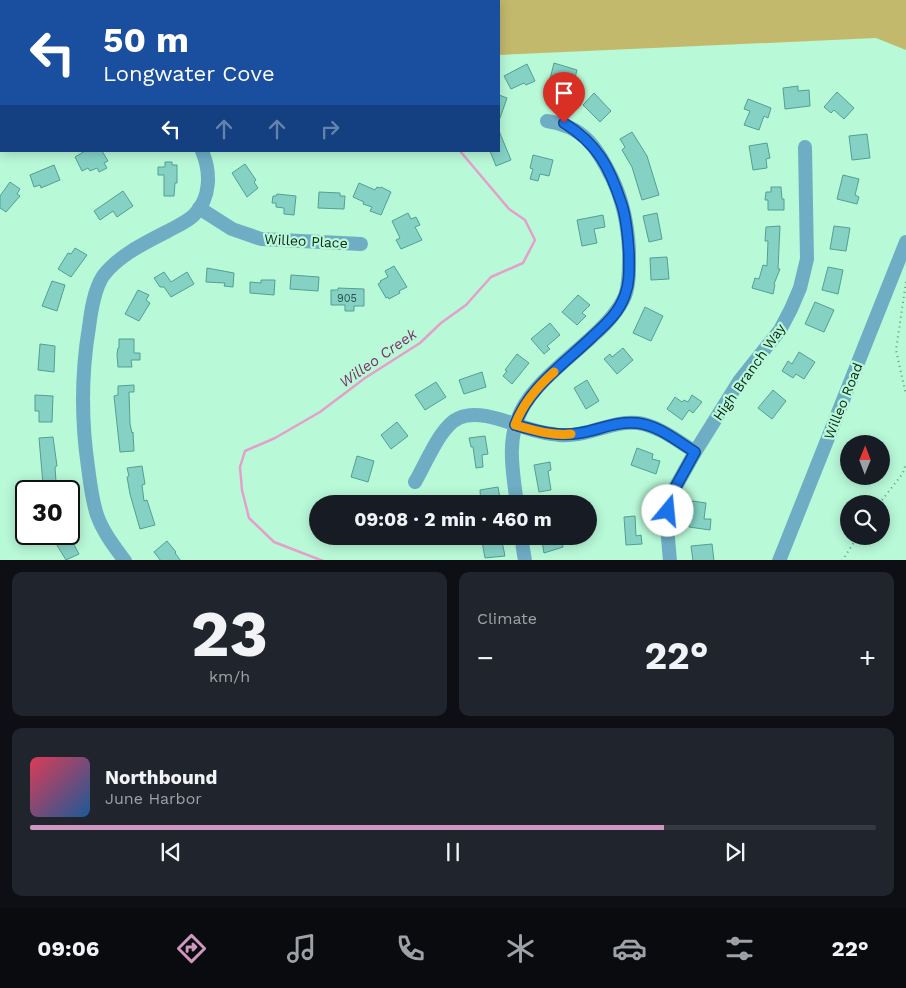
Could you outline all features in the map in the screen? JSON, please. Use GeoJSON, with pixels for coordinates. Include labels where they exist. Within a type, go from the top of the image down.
{"type":"FeatureCollection","features":[{"type":"Feature","properties":{"kind":"street"},"geometry":{"type":"LineString","coordinates":[[516,495],[511,451],[515,425],[520,412],[534,392],[614,316],[625,296],[630,276],[624,212],[617,189],[604,161],[580,133],[564,123],[547,121]]}},
{"type":"Feature","properties":{"kind":"street","name":"High Branch Way"},"geometry":{"type":"LineString","coordinates":[[670,560],[667,526],[671,498],[695,452],[740,380],[780,330],[800,288],[807,259],[805,147]]}},
{"type":"Feature","properties":{"kind":"street"},"geometry":{"type":"LineString","coordinates":[[125,560],[109,539],[98,516],[91,491],[86,457],[82,395],[84,358],[90,316],[100,282],[114,265],[135,248],[188,220],[200,208],[206,196],[208,183],[208,167],[202,152]]}},
{"type":"Feature","properties":{"kind":"street","name":"Willeo Place"},"geometry":{"type":"LineString","coordinates":[[200,208],[232,229],[261,239],[361,244]]}},
{"type":"Feature","properties":{"kind":"street","name":"Willeo Road"},"geometry":{"type":"LineString","coordinates":[[779,560],[906,242]]}},
{"type":"Feature","properties":{"kind":"street"},"geometry":{"type":"LineString","coordinates":[[414,482],[446,427],[457,419],[473,415],[485,416],[539,432],[562,435],[580,433],[615,424],[637,423],[660,430],[695,452]]}},
{"type":"Feature","properties":{"kind":"street"},"geometry":{"type":"LineString","coordinates":[[522,545],[525,560]]}},
{"type":"Feature","properties":{"kind":"path"},"geometry":{"type":"LineString","coordinates":[[906,282],[896,350],[906,395]]}},
{"type":"Feature","properties":{"kind":"path"},"geometry":{"type":"LineString","coordinates":[[886,495],[903,473],[906,463]]}},
{"type":"Feature","properties":{"kind":"path"},"geometry":{"type":"LineString","coordinates":[[842,560],[852,545]]}},
{"type":"Feature","properties":{"kind":"shaded area"},"geometry":{"type":"Polygon","coordinates":[[[500,0],[906,0],[906,50],[876,38],[500,55],[500,0]]]}},
{"type":"Feature","properties":{"kind":"building"},"geometry":{"type":"Polygon","coordinates":[[[554,63],[577,70],[573,85],[550,79],[554,63]]]}},
{"type":"Feature","properties":{"kind":"building"},"geometry":{"type":"Polygon","coordinates":[[[527,64],[535,81],[526,85],[524,83],[511,89],[504,76],[527,64]]]}},
{"type":"Feature","properties":{"kind":"building"},"geometry":{"type":"Polygon","coordinates":[[[798,86],[798,91],[809,90],[810,106],[785,109],[783,88],[798,86]]]}},
{"type":"Feature","properties":{"kind":"building"},"geometry":{"type":"Polygon","coordinates":[[[837,92],[854,108],[844,119],[834,110],[831,113],[824,107],[837,92]]]}},
{"type":"Feature","properties":{"kind":"building"},"geometry":{"type":"Polygon","coordinates":[[[594,93],[611,111],[600,122],[583,105],[594,93]]]}},
{"type":"Feature","properties":{"kind":"building"},"geometry":{"type":"Polygon","coordinates":[[[500,95],[507,98],[500,118],[500,95]]]}},
{"type":"Feature","properties":{"kind":"building"},"geometry":{"type":"Polygon","coordinates":[[[748,99],[771,108],[768,118],[764,116],[759,130],[744,125],[750,111],[744,109],[748,99]]]}},
{"type":"Feature","properties":{"kind":"building"},"geometry":{"type":"Polygon","coordinates":[[[632,132],[647,156],[659,195],[642,200],[632,167],[622,150],[625,147],[620,139],[632,132]]]}},
{"type":"Feature","properties":{"kind":"building"},"geometry":{"type":"Polygon","coordinates":[[[500,133],[511,160],[496,166],[490,152],[500,152],[500,133]]]}},
{"type":"Feature","properties":{"kind":"building"},"geometry":{"type":"Polygon","coordinates":[[[867,134],[870,158],[852,160],[849,136],[867,134]]]}},
{"type":"Feature","properties":{"kind":"building"},"geometry":{"type":"Polygon","coordinates":[[[767,143],[770,158],[766,159],[767,168],[753,170],[749,146],[767,143]]]}},
{"type":"Feature","properties":{"kind":"building"},"geometry":{"type":"Polygon","coordinates":[[[83,152],[103,152],[108,161],[104,163],[107,168],[99,172],[97,168],[90,171],[88,168],[82,171],[75,157],[83,152]]]}},
{"type":"Feature","properties":{"kind":"building"},"geometry":{"type":"Polygon","coordinates":[[[533,155],[553,160],[549,176],[540,174],[538,181],[530,179],[533,169],[530,168],[533,155]]]}},
{"type":"Feature","properties":{"kind":"building"},"geometry":{"type":"Polygon","coordinates":[[[165,162],[172,162],[172,165],[177,165],[177,183],[175,183],[174,196],[164,196],[164,175],[158,175],[158,167],[165,167],[165,162]]]}},
{"type":"Feature","properties":{"kind":"building"},"geometry":{"type":"Polygon","coordinates":[[[245,164],[256,180],[254,182],[258,188],[247,197],[232,173],[245,164]]]}},
{"type":"Feature","properties":{"kind":"building"},"geometry":{"type":"Polygon","coordinates":[[[54,165],[60,180],[41,188],[40,185],[34,187],[30,175],[54,165]]]}},
{"type":"Feature","properties":{"kind":"building"},"geometry":{"type":"Polygon","coordinates":[[[843,175],[859,179],[855,195],[859,197],[857,204],[837,199],[843,175]]]}},
{"type":"Feature","properties":{"kind":"building"},"geometry":{"type":"Polygon","coordinates":[[[10,182],[20,189],[17,194],[20,196],[6,212],[0,208],[0,196],[10,182]]]}},
{"type":"Feature","properties":{"kind":"building"},"geometry":{"type":"Polygon","coordinates":[[[359,183],[375,190],[377,187],[381,187],[391,192],[381,215],[370,211],[372,207],[363,204],[364,202],[353,197],[359,183]]]}},
{"type":"Feature","properties":{"kind":"building"},"geometry":{"type":"Polygon","coordinates":[[[771,187],[781,187],[784,210],[768,210],[768,200],[765,200],[766,192],[771,192],[771,187]]]}},
{"type":"Feature","properties":{"kind":"building"},"geometry":{"type":"Polygon","coordinates":[[[123,191],[133,206],[117,217],[113,211],[100,220],[94,211],[123,191]]]}},
{"type":"Feature","properties":{"kind":"building"},"geometry":{"type":"Polygon","coordinates":[[[319,192],[340,193],[340,196],[345,196],[344,209],[318,208],[319,192]]]}},
{"type":"Feature","properties":{"kind":"building"},"geometry":{"type":"Polygon","coordinates":[[[277,194],[296,196],[294,215],[284,214],[284,208],[276,207],[276,203],[272,203],[273,196],[277,194]]]}},
{"type":"Feature","properties":{"kind":"building"},"geometry":{"type":"Polygon","coordinates":[[[408,213],[411,219],[416,217],[420,225],[415,227],[422,240],[401,249],[396,240],[400,238],[392,221],[408,213]]]}},
{"type":"Feature","properties":{"kind":"building"},"geometry":{"type":"Polygon","coordinates":[[[657,213],[662,239],[649,242],[643,216],[657,213]]]}},
{"type":"Feature","properties":{"kind":"building"},"geometry":{"type":"Polygon","coordinates":[[[603,215],[605,227],[594,229],[597,243],[582,246],[577,220],[603,215]]]}},
{"type":"Feature","properties":{"kind":"building"},"geometry":{"type":"Polygon","coordinates":[[[780,226],[778,269],[780,269],[774,284],[773,294],[752,288],[755,278],[759,279],[763,265],[767,266],[768,241],[765,241],[766,227],[780,226]]]}},
{"type":"Feature","properties":{"kind":"building"},"geometry":{"type":"Polygon","coordinates":[[[834,226],[850,228],[846,251],[830,249],[834,226]]]}},
{"type":"Feature","properties":{"kind":"building"},"geometry":{"type":"Polygon","coordinates":[[[75,248],[87,255],[71,277],[58,269],[68,253],[71,254],[75,248]]]}},
{"type":"Feature","properties":{"kind":"building"},"geometry":{"type":"Polygon","coordinates":[[[667,257],[669,279],[651,280],[650,258],[667,257]]]}},
{"type":"Feature","properties":{"kind":"building"},"geometry":{"type":"Polygon","coordinates":[[[394,266],[407,287],[389,299],[388,297],[386,298],[378,284],[388,277],[385,271],[394,266]]]}},
{"type":"Feature","properties":{"kind":"building"},"geometry":{"type":"Polygon","coordinates":[[[828,267],[843,270],[838,294],[822,290],[828,267]]]}},
{"type":"Feature","properties":{"kind":"building"},"geometry":{"type":"Polygon","coordinates":[[[207,268],[234,273],[233,287],[224,286],[225,283],[206,282],[207,268]]]}},
{"type":"Feature","properties":{"kind":"building"},"geometry":{"type":"Polygon","coordinates":[[[164,272],[171,282],[187,272],[194,284],[171,297],[164,287],[160,287],[154,278],[164,272]]]}},
{"type":"Feature","properties":{"kind":"building"},"geometry":{"type":"Polygon","coordinates":[[[291,275],[319,277],[318,291],[290,289],[291,275]]]}},
{"type":"Feature","properties":{"kind":"building"},"geometry":{"type":"Polygon","coordinates":[[[261,280],[275,280],[274,295],[250,293],[250,282],[261,283],[261,280]]]}},
{"type":"Feature","properties":{"kind":"building"},"geometry":{"type":"Polygon","coordinates":[[[52,281],[65,285],[57,311],[42,306],[52,281]]]}},
{"type":"Feature","properties":{"kind":"building"},"geometry":{"type":"Polygon","coordinates":[[[338,288],[364,289],[364,306],[354,306],[354,311],[345,311],[345,305],[331,305],[331,290],[338,290],[338,288]]]}},
{"type":"Feature","properties":{"kind":"building"},"geometry":{"type":"Polygon","coordinates":[[[138,290],[149,295],[146,300],[150,303],[139,321],[125,314],[138,290]]]}},
{"type":"Feature","properties":{"kind":"building"},"geometry":{"type":"Polygon","coordinates":[[[578,295],[590,305],[582,313],[586,316],[577,325],[562,312],[578,295]]]}},
{"type":"Feature","properties":{"kind":"building"},"geometry":{"type":"Polygon","coordinates":[[[815,302],[834,310],[824,332],[805,324],[815,302]]]}},
{"type":"Feature","properties":{"kind":"building"},"geometry":{"type":"Polygon","coordinates":[[[645,307],[663,316],[651,341],[633,333],[645,307]]]}},
{"type":"Feature","properties":{"kind":"building"},"geometry":{"type":"Polygon","coordinates":[[[550,323],[560,335],[547,346],[550,349],[544,354],[531,339],[550,323]]]}},
{"type":"Feature","properties":{"kind":"building"},"geometry":{"type":"Polygon","coordinates":[[[119,339],[134,339],[134,353],[140,353],[140,360],[131,360],[132,367],[118,367],[119,339]]]}},
{"type":"Feature","properties":{"kind":"building"},"geometry":{"type":"Polygon","coordinates":[[[40,344],[55,346],[54,372],[38,370],[40,344]]]}},
{"type":"Feature","properties":{"kind":"building"},"geometry":{"type":"Polygon","coordinates":[[[623,348],[633,360],[617,374],[604,359],[610,354],[612,357],[623,348]]]}},
{"type":"Feature","properties":{"kind":"building"},"geometry":{"type":"Polygon","coordinates":[[[799,352],[815,362],[804,379],[796,374],[793,378],[782,371],[788,361],[792,364],[799,352]]]}},
{"type":"Feature","properties":{"kind":"building"},"geometry":{"type":"Polygon","coordinates":[[[517,354],[529,363],[512,384],[503,376],[507,371],[505,370],[517,354]]]}},
{"type":"Feature","properties":{"kind":"building"},"geometry":{"type":"Polygon","coordinates":[[[482,372],[486,387],[464,394],[459,380],[482,372]]]}},
{"type":"Feature","properties":{"kind":"building"},"geometry":{"type":"Polygon","coordinates":[[[587,380],[599,401],[586,409],[574,388],[587,380]]]}},
{"type":"Feature","properties":{"kind":"building"},"geometry":{"type":"Polygon","coordinates":[[[436,382],[446,397],[425,410],[415,395],[436,382]]]}},
{"type":"Feature","properties":{"kind":"building"},"geometry":{"type":"Polygon","coordinates":[[[134,385],[134,392],[129,392],[130,424],[133,432],[134,451],[120,452],[114,396],[118,395],[118,386],[134,385]]]}},
{"type":"Feature","properties":{"kind":"building"},"geometry":{"type":"Polygon","coordinates":[[[773,390],[786,401],[772,419],[758,408],[773,390]]]}},
{"type":"Feature","properties":{"kind":"building"},"geometry":{"type":"Polygon","coordinates":[[[35,395],[53,396],[52,422],[39,422],[39,411],[35,411],[35,395]]]}},
{"type":"Feature","properties":{"kind":"building"},"geometry":{"type":"Polygon","coordinates":[[[692,395],[702,402],[693,413],[689,410],[682,420],[667,409],[675,397],[682,402],[684,400],[688,402],[692,395]]]}},
{"type":"Feature","properties":{"kind":"building"},"geometry":{"type":"Polygon","coordinates":[[[397,422],[408,436],[391,449],[381,435],[397,422]]]}},
{"type":"Feature","properties":{"kind":"building"},"geometry":{"type":"Polygon","coordinates":[[[485,436],[488,454],[482,455],[483,467],[476,468],[473,447],[471,447],[469,438],[485,436]]]}},
{"type":"Feature","properties":{"kind":"building"},"geometry":{"type":"Polygon","coordinates":[[[53,437],[57,466],[55,467],[56,480],[43,480],[39,438],[53,437]]]}},
{"type":"Feature","properties":{"kind":"building"},"geometry":{"type":"Polygon","coordinates":[[[637,448],[653,454],[652,459],[660,461],[656,474],[631,465],[637,448]]]}},
{"type":"Feature","properties":{"kind":"building"},"geometry":{"type":"Polygon","coordinates":[[[357,456],[374,461],[368,482],[351,477],[357,456]]]}},
{"type":"Feature","properties":{"kind":"building"},"geometry":{"type":"Polygon","coordinates":[[[550,462],[551,470],[548,471],[551,490],[539,492],[534,465],[550,462]]]}},
{"type":"Feature","properties":{"kind":"building"},"geometry":{"type":"Polygon","coordinates":[[[142,466],[145,484],[142,485],[144,501],[147,500],[155,525],[140,529],[130,494],[127,468],[142,466]]]}},
{"type":"Feature","properties":{"kind":"building"},"geometry":{"type":"Polygon","coordinates":[[[498,487],[499,495],[480,495],[480,490],[498,487]]]}},
{"type":"Feature","properties":{"kind":"building"},"geometry":{"type":"Polygon","coordinates":[[[692,501],[706,503],[704,519],[711,519],[710,530],[689,527],[692,501]]]}},
{"type":"Feature","properties":{"kind":"building"},"geometry":{"type":"Polygon","coordinates":[[[635,516],[636,536],[641,535],[642,544],[626,545],[624,517],[635,516]]]}},
{"type":"Feature","properties":{"kind":"building"},"geometry":{"type":"Polygon","coordinates":[[[167,541],[180,560],[160,560],[154,552],[167,541]]]}},
{"type":"Feature","properties":{"kind":"building"},"geometry":{"type":"Polygon","coordinates":[[[712,544],[714,560],[693,560],[691,546],[712,544]]]}},
{"type":"Feature","properties":{"kind":"building"},"geometry":{"type":"Polygon","coordinates":[[[57,545],[74,545],[79,554],[66,560],[57,545]]]}},
{"type":"Feature","properties":{"kind":"building"},"geometry":{"type":"Polygon","coordinates":[[[483,545],[503,545],[505,556],[485,558],[483,545]]]}},
{"type":"Feature","properties":{"kind":"building"},"geometry":{"type":"Polygon","coordinates":[[[543,545],[563,545],[563,547],[544,553],[543,545]]]}},
{"type":"Feature","properties":{"kind":"waterway","name":"Willeo Creek"},"geometry":{"type":"LineString","coordinates":[[320,560],[274,542],[249,518],[242,490],[240,467],[245,451],[275,438],[320,412],[365,378],[420,343],[441,323],[466,305],[491,277],[523,263],[535,240],[525,220],[509,209],[461,152]]}},
{"type":"Feature","properties":{"kind":"slow traffic"},"geometry":{"type":"LineString","coordinates":[[554,372],[526,402],[515,425],[539,432],[562,435],[571,434]]}},
{"type":"Feature","properties":{"kind":"route"},"geometry":{"type":"LineString","coordinates":[[564,123],[580,133],[593,146],[604,161],[617,189],[624,212],[630,276],[625,296],[614,316],[534,392],[520,412],[515,425],[539,432],[562,435],[580,433],[622,423],[637,423],[660,430],[695,452],[675,488],[668,511]]}}]}
